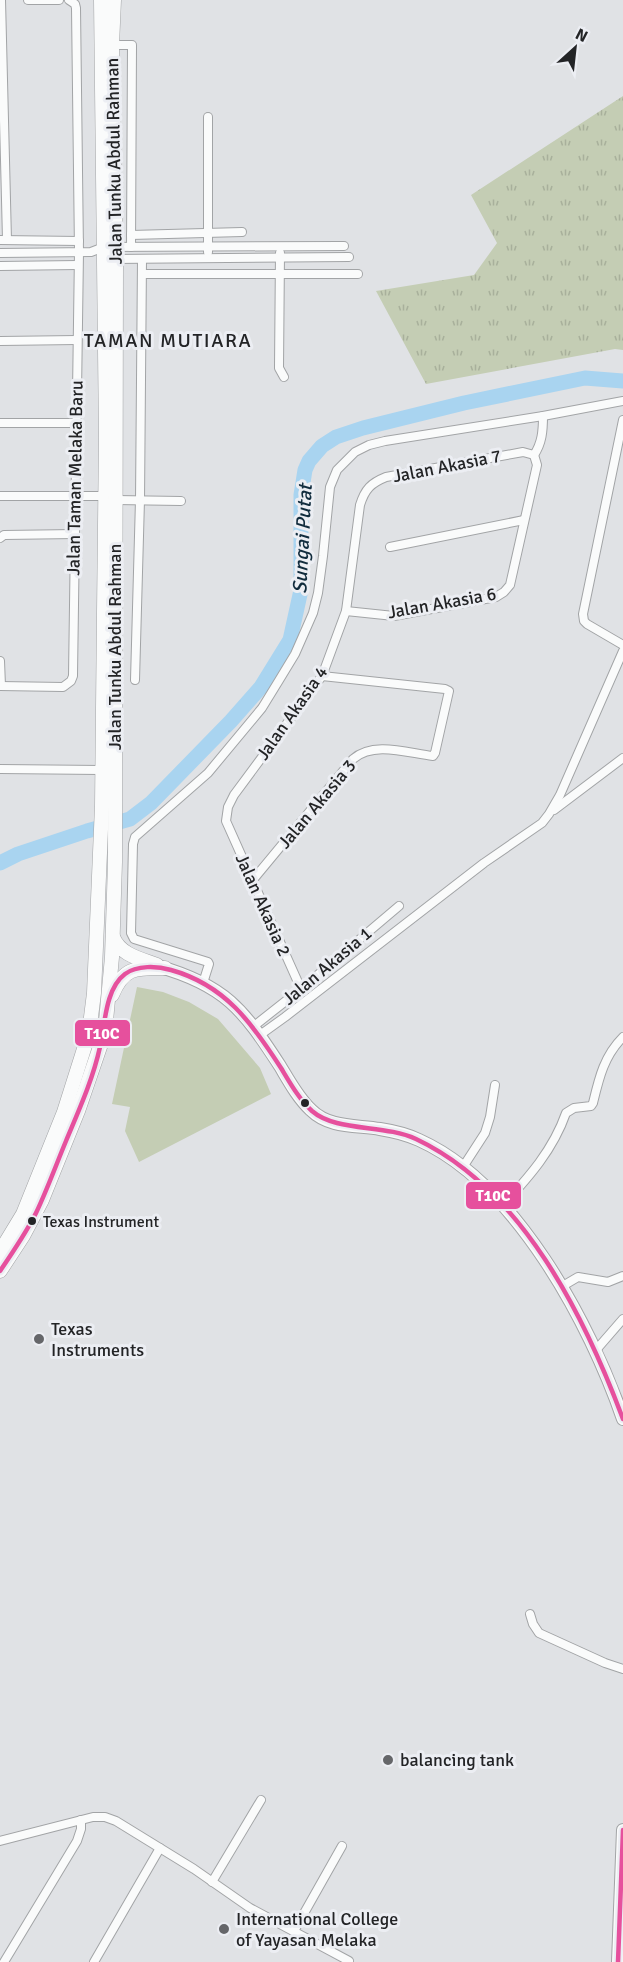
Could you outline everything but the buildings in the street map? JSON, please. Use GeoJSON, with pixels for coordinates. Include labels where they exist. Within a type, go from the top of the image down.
{"type":"FeatureCollection","features":[{"type":"Feature","properties":{"kind":"main road","name":"Jalan Tunku Abdul Rahman"},"geometry":{"type":"LineString","coordinates":[[106,253],[114,0]]}},
{"type":"Feature","properties":{"kind":"main road","name":"Jalan Tunku Abdul Rahman"},"geometry":{"type":"LineString","coordinates":[[0,1252],[23,1214],[64,1112],[87,1041],[94,993],[100,838],[108,806],[110,498],[100,4]]}},
{"type":"Feature","properties":{"kind":"main road","name":"Jalan Tunku Abdul Rahman"},"geometry":{"type":"LineString","coordinates":[[0,1271],[24,1236],[42,1200],[78,1111],[96,1060],[106,1021],[112,957],[115,862],[115,835],[101,770],[110,498]]}},
{"type":"Feature","properties":{"kind":"main road"},"geometry":{"type":"LineString","coordinates":[[99,863],[103,939],[112,957]]}},
{"type":"Feature","properties":{"kind":"main road"},"geometry":{"type":"LineString","coordinates":[[113,937],[117,946],[126,953],[203,983],[231,1000],[257,1030],[300,1098],[319,1117],[337,1124],[399,1133],[436,1148],[463,1167],[503,1204],[561,1287],[596,1350],[623,1419]]}},
{"type":"Feature","properties":{"kind":"main road"},"geometry":{"type":"LineString","coordinates":[[112,957],[165,968]]}},
{"type":"Feature","properties":{"kind":"main road"},"geometry":{"type":"LineString","coordinates":[[87,1041],[97,1011],[102,971],[112,957]]}},
{"type":"Feature","properties":{"kind":"main road"},"geometry":{"type":"LineString","coordinates":[[106,1021],[112,994],[123,975],[141,968],[165,968]]}},
{"type":"Feature","properties":{"kind":"main road"},"geometry":{"type":"LineString","coordinates":[[618,1962],[623,1830]]}},
{"type":"Feature","properties":{"kind":"street"},"geometry":{"type":"LineString","coordinates":[[1,0],[3,240],[79,241]]}},
{"type":"Feature","properties":{"kind":"street"},"geometry":{"type":"LineString","coordinates":[[28,0],[59,0]]}},
{"type":"Feature","properties":{"kind":"street","name":"Jalan Taman Melaka Baru"},"geometry":{"type":"LineString","coordinates":[[0,686],[63,687],[73,676],[79,241],[76,8],[75,4],[69,0]]}},
{"type":"Feature","properties":{"kind":"street"},"geometry":{"type":"LineString","coordinates":[[112,45],[132,45],[134,73],[131,247]]}},
{"type":"Feature","properties":{"kind":"street"},"geometry":{"type":"LineString","coordinates":[[208,117],[208,258]]}},
{"type":"Feature","properties":{"kind":"street"},"geometry":{"type":"LineString","coordinates":[[131,235],[242,232]]}},
{"type":"Feature","properties":{"kind":"street"},"geometry":{"type":"LineString","coordinates":[[106,253],[131,247],[344,246]]}},
{"type":"Feature","properties":{"kind":"street"},"geometry":{"type":"LineString","coordinates":[[280,247],[279,368],[284,377]]}},
{"type":"Feature","properties":{"kind":"street"},"geometry":{"type":"LineString","coordinates":[[0,253],[106,253],[142,259],[349,257]]}},
{"type":"Feature","properties":{"kind":"street"},"geometry":{"type":"LineString","coordinates":[[135,680],[140,500],[142,259]]}},
{"type":"Feature","properties":{"kind":"street"},"geometry":{"type":"LineString","coordinates":[[0,266],[78,265]]}},
{"type":"Feature","properties":{"kind":"street"},"geometry":{"type":"LineString","coordinates":[[142,274],[358,274]]}},
{"type":"Feature","properties":{"kind":"street"},"geometry":{"type":"LineString","coordinates":[[0,341],[77,340]]}},
{"type":"Feature","properties":{"kind":"street"},"geometry":{"type":"LineString","coordinates":[[203,983],[208,962],[134,939],[131,933],[133,844],[135,837],[208,773],[262,708],[295,654],[313,613],[318,593],[330,486],[337,470],[355,452],[385,441],[623,401]]}},
{"type":"Feature","properties":{"kind":"street","name":"Jalan Akasia 6"},"geometry":{"type":"LineString","coordinates":[[346,611],[394,616],[496,597],[504,592],[510,585],[537,465],[534,455],[543,434],[543,416]]}},
{"type":"Feature","properties":{"kind":"street"},"geometry":{"type":"LineString","coordinates":[[623,420],[583,614],[587,624],[623,645]]}},
{"type":"Feature","properties":{"kind":"street"},"geometry":{"type":"LineString","coordinates":[[0,423],[76,423]]}},
{"type":"Feature","properties":{"kind":"street","name":"Jalan Akasia 7"},"geometry":{"type":"LineString","coordinates":[[364,492],[373,482],[386,477],[523,452],[534,455]]}},
{"type":"Feature","properties":{"kind":"street","name":"Jalan Akasia 4"},"geometry":{"type":"LineString","coordinates":[[226,821],[228,807],[234,795],[322,675],[346,611],[360,505],[364,492]]}},
{"type":"Feature","properties":{"kind":"street"},"geometry":{"type":"LineString","coordinates":[[0,496],[75,496],[181,501]]}},
{"type":"Feature","properties":{"kind":"street"},"geometry":{"type":"LineString","coordinates":[[390,547],[524,520]]}},
{"type":"Feature","properties":{"kind":"street"},"geometry":{"type":"LineString","coordinates":[[0,538],[4,535],[75,534]]}},
{"type":"Feature","properties":{"kind":"street"},"geometry":{"type":"LineString","coordinates":[[549,814],[560,795],[623,651]]}},
{"type":"Feature","properties":{"kind":"street"},"geometry":{"type":"LineString","coordinates":[[0,661],[0,686]]}},
{"type":"Feature","properties":{"kind":"street","name":"Jalan Akasia 3"},"geometry":{"type":"LineString","coordinates":[[252,881],[360,753],[382,750],[434,755],[449,691],[322,675]]}},
{"type":"Feature","properties":{"kind":"street"},"geometry":{"type":"LineString","coordinates":[[257,1030],[285,1017],[484,863],[534,829],[549,814],[623,758]]}},
{"type":"Feature","properties":{"kind":"street"},"geometry":{"type":"LineString","coordinates":[[0,769],[101,770]]}},
{"type":"Feature","properties":{"kind":"street","name":"Jalan Akasia 2"},"geometry":{"type":"LineString","coordinates":[[226,821],[301,990]]}},
{"type":"Feature","properties":{"kind":"street"},"geometry":{"type":"LineString","coordinates":[[115,862],[132,865]]}},
{"type":"Feature","properties":{"kind":"street","name":"Jalan Akasia 1"},"geometry":{"type":"LineString","coordinates":[[257,1030],[399,906]]}},
{"type":"Feature","properties":{"kind":"street"},"geometry":{"type":"LineString","coordinates":[[503,1204],[541,1163],[566,1113],[574,1108],[591,1106],[601,1070],[611,1051],[623,1037]]}},
{"type":"Feature","properties":{"kind":"street"},"geometry":{"type":"LineString","coordinates":[[463,1167],[485,1133],[495,1084]]}},
{"type":"Feature","properties":{"kind":"street"},"geometry":{"type":"LineString","coordinates":[[561,1287],[578,1277],[608,1282],[623,1276]]}},
{"type":"Feature","properties":{"kind":"street"},"geometry":{"type":"LineString","coordinates":[[596,1350],[623,1319]]}},
{"type":"Feature","properties":{"kind":"street"},"geometry":{"type":"LineString","coordinates":[[530,1614],[532,1624],[539,1633],[623,1669]]}},
{"type":"Feature","properties":{"kind":"street"},"geometry":{"type":"LineString","coordinates":[[212,1882],[261,1800]]}},
{"type":"Feature","properties":{"kind":"street"},"geometry":{"type":"LineString","coordinates":[[0,1841],[93,1817],[105,1817],[116,1821],[160,1848],[250,1908],[349,1961]]}},
{"type":"Feature","properties":{"kind":"street"},"geometry":{"type":"LineString","coordinates":[[4,1962],[77,1841],[81,1820]]}},
{"type":"Feature","properties":{"kind":"street"},"geometry":{"type":"LineString","coordinates":[[294,1931],[342,1846]]}},
{"type":"Feature","properties":{"kind":"street"},"geometry":{"type":"LineString","coordinates":[[94,1962],[160,1848]]}},
{"type":"Feature","properties":{"kind":"green space"},"geometry":{"type":"Polygon","coordinates":[[[623,96],[623,350],[615,349],[426,384],[376,291],[474,275],[497,243],[471,195],[623,96]]]}},
{"type":"Feature","properties":{"kind":"green space"},"geometry":{"type":"Polygon","coordinates":[[[137,987],[163,992],[189,1002],[218,1019],[260,1068],[271,1094],[139,1162],[125,1131],[130,1107],[112,1104],[137,987]]]}},
{"type":"Feature","properties":{"kind":"waterway","name":"Sungai Putat"},"geometry":{"type":"LineString","coordinates":[[0,863],[18,854],[130,819],[151,803],[261,687],[290,640],[301,590],[301,495],[305,470],[309,461],[322,446],[336,437],[363,428],[464,403],[585,378],[623,381]]}},
{"type":"Feature","properties":{"kind":"transit line","name":"T10C"},"geometry":{"type":"LineString","coordinates":[[0,1271],[36,1213],[81,1106],[97,1059],[113,989],[125,974],[135,969],[147,967],[165,969],[207,985],[235,1008],[259,1036],[295,1091],[312,1111],[322,1118],[347,1125],[390,1131],[416,1139],[454,1161],[488,1189],[518,1222],[545,1259],[568,1298],[589,1338],[623,1419]]}},
{"type":"Feature","properties":{"kind":"transit line","name":"T10C"},"geometry":{"type":"LineString","coordinates":[[618,1962],[623,1830]]}},
{"type":"Feature","properties":{"kind":"place","name":"Texas Instrument"},"geometry":{"type":"Point","coordinates":[32,1221]}},
{"type":"Feature","properties":{"kind":"place","name":"Texas Instruments"},"geometry":{"type":"Point","coordinates":[39,1339]}},
{"type":"Feature","properties":{"kind":"place","name":"balancing tank"},"geometry":{"type":"Point","coordinates":[388,1760]}},
{"type":"Feature","properties":{"kind":"place","name":"International College of Yayasan Melaka"},"geometry":{"type":"Point","coordinates":[224,1929]}},
{"type":"Feature","properties":{"kind":"district","name":"TAMAN MUTIARA"},"geometry":{"type":"Point","coordinates":[168,340]}}]}
